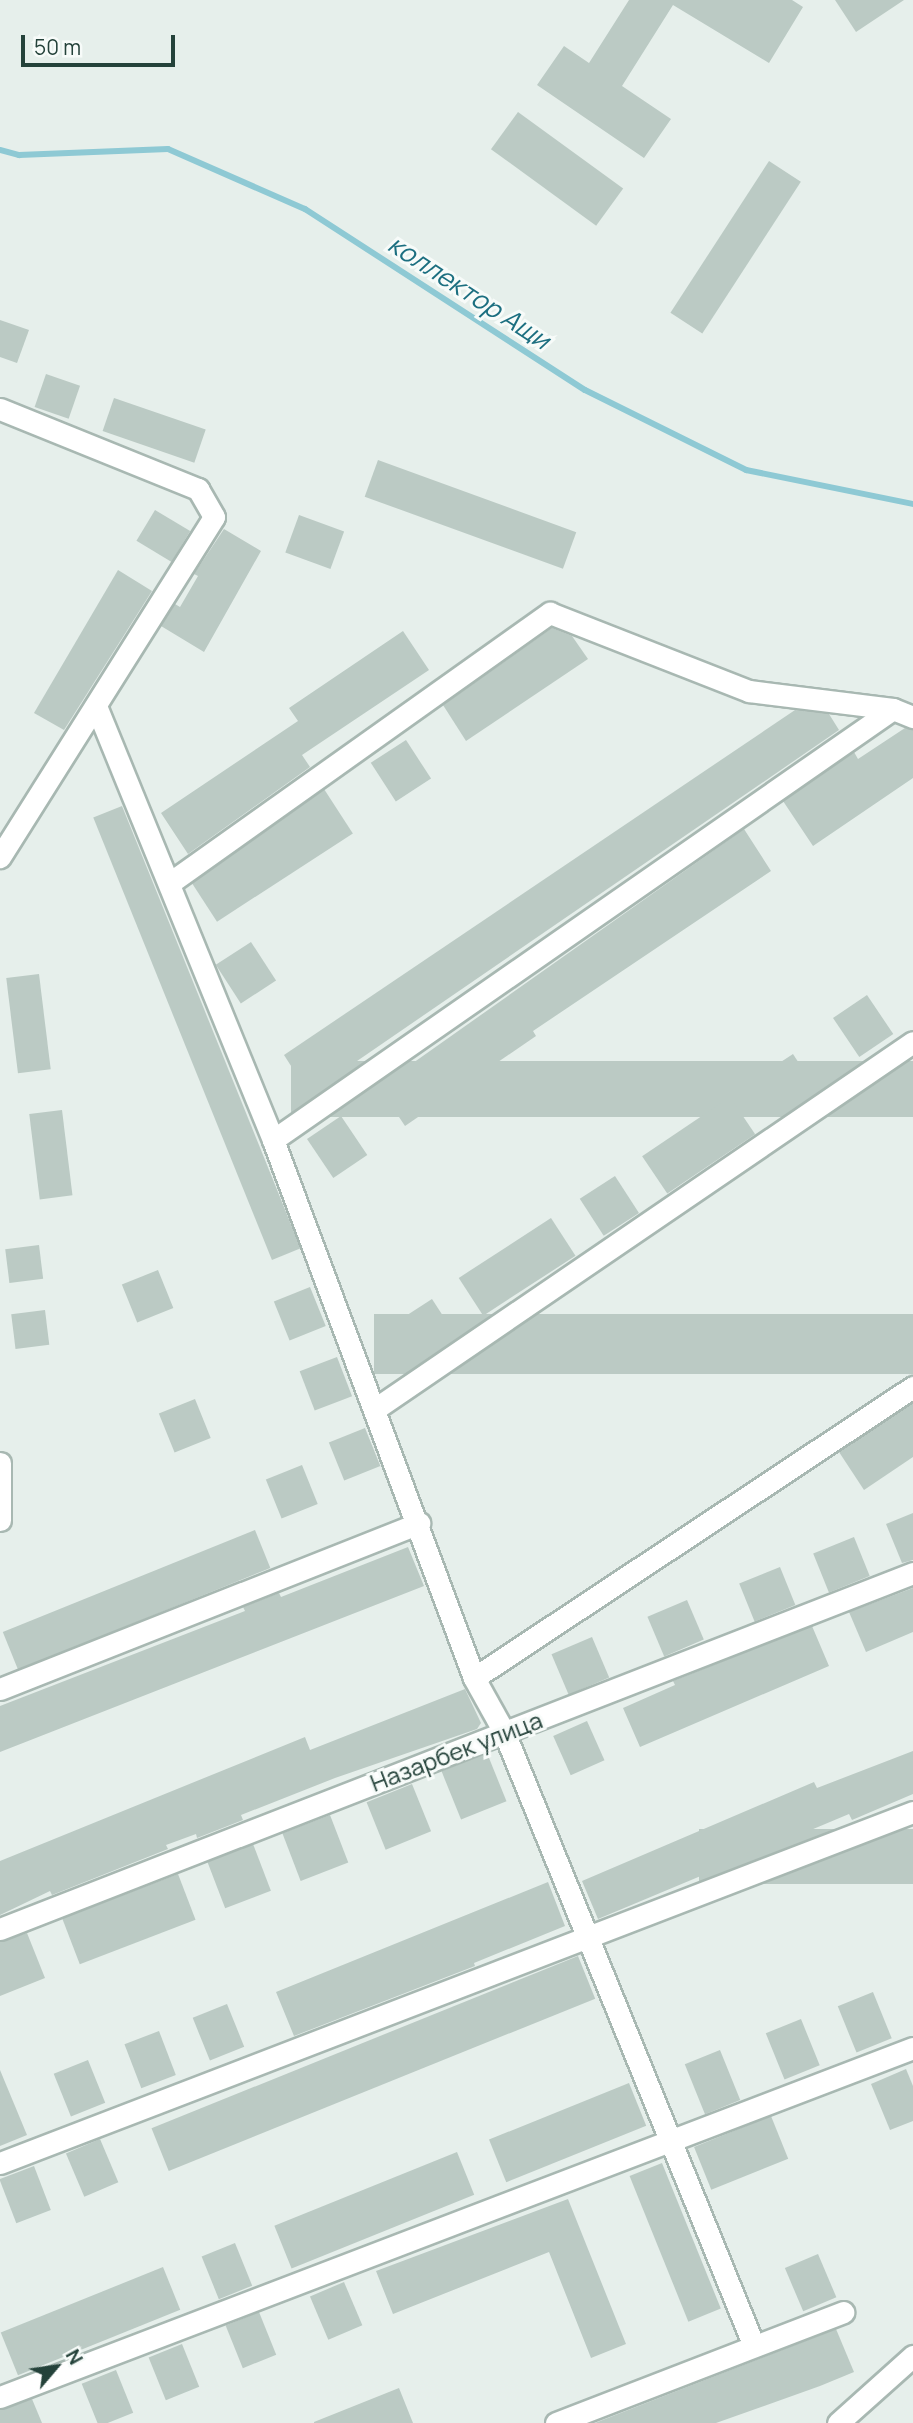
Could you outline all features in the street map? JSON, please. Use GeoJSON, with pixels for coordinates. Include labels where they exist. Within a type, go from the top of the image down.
{"type":"FeatureCollection","features":[{"type":"Feature","properties":{"kind":"street"},"geometry":{"type":"LineString","coordinates":[[0,409],[198,489],[214,517],[0,857]]}},
{"type":"Feature","properties":{"kind":"street"},"geometry":{"type":"LineString","coordinates":[[171,882],[550,613],[749,691],[893,709],[913,717]]}},
{"type":"Feature","properties":{"kind":"street"},"geometry":{"type":"LineString","coordinates":[[96,706],[171,882],[273,1140],[419,1523],[474,1678],[504,1732],[754,2346]]}},
{"type":"Feature","properties":{"kind":"street"},"geometry":{"type":"LineString","coordinates":[[273,1140],[893,709]]}},
{"type":"Feature","properties":{"kind":"street"},"geometry":{"type":"LineString","coordinates":[[375,1409],[913,1042]]}},
{"type":"Feature","properties":{"kind":"street"},"geometry":{"type":"LineString","coordinates":[[474,1678],[913,1387]]}},
{"type":"Feature","properties":{"kind":"street"},"geometry":{"type":"LineString","coordinates":[[0,1463],[0,1520]]}},
{"type":"Feature","properties":{"kind":"street"},"geometry":{"type":"LineString","coordinates":[[0,1689],[419,1523]]}},
{"type":"Feature","properties":{"kind":"street","name":"Назарбек улица"},"geometry":{"type":"LineString","coordinates":[[0,1929],[913,1573]]}},
{"type":"Feature","properties":{"kind":"street"},"geometry":{"type":"LineString","coordinates":[[0,2164],[913,1812]]}},
{"type":"Feature","properties":{"kind":"street"},"geometry":{"type":"LineString","coordinates":[[0,2397],[913,2048]]}},
{"type":"Feature","properties":{"kind":"street"},"geometry":{"type":"LineString","coordinates":[[556,2423],[843,2312]]}},
{"type":"Feature","properties":{"kind":"street"},"geometry":{"type":"LineString","coordinates":[[838,2423],[913,2356]]}},
{"type":"Feature","properties":{"kind":"building"},"geometry":{"type":"Polygon","coordinates":[[[629,0],[792,0],[803,7],[769,63],[673,5],[622,86],[671,119],[644,158],[537,85],[564,46],[589,63],[629,0]]]}},
{"type":"Feature","properties":{"kind":"building"},"geometry":{"type":"Polygon","coordinates":[[[835,0],[904,0],[856,32],[835,0]]]}},
{"type":"Feature","properties":{"kind":"building"},"geometry":{"type":"Polygon","coordinates":[[[518,112],[623,188],[596,226],[491,149],[518,112]]]}},
{"type":"Feature","properties":{"kind":"building"},"geometry":{"type":"Polygon","coordinates":[[[769,161],[801,182],[702,333],[670,313],[769,161]]]}},
{"type":"Feature","properties":{"kind":"building"},"geometry":{"type":"Polygon","coordinates":[[[0,320],[29,330],[17,363],[0,357],[0,320]]]}},
{"type":"Feature","properties":{"kind":"building"},"geometry":{"type":"Polygon","coordinates":[[[46,374],[80,386],[69,419],[35,407],[46,374]]]}},
{"type":"Feature","properties":{"kind":"building"},"geometry":{"type":"Polygon","coordinates":[[[114,398],[206,430],[194,463],[103,431],[114,398]]]}},
{"type":"Feature","properties":{"kind":"building"},"geometry":{"type":"Polygon","coordinates":[[[378,460],[576,532],[563,569],[365,497],[378,460]]]}},
{"type":"Feature","properties":{"kind":"building"},"geometry":{"type":"Polygon","coordinates":[[[155,510],[190,531],[172,562],[136,541],[155,510]]]}},
{"type":"Feature","properties":{"kind":"building"},"geometry":{"type":"Polygon","coordinates":[[[299,515],[344,531],[330,569],[285,553],[299,515]]]}},
{"type":"Feature","properties":{"kind":"building"},"geometry":{"type":"Polygon","coordinates":[[[224,529],[261,551],[204,652],[161,626],[175,604],[180,607],[198,576],[194,574],[224,529]]]}},
{"type":"Feature","properties":{"kind":"building"},"geometry":{"type":"Polygon","coordinates":[[[118,570],[152,591],[64,730],[34,713],[118,570]]]}},
{"type":"Feature","properties":{"kind":"building"},"geometry":{"type":"Polygon","coordinates":[[[552,628],[572,636],[588,659],[466,741],[443,705],[552,628]]]}},
{"type":"Feature","properties":{"kind":"building"},"geometry":{"type":"Polygon","coordinates":[[[403,631],[429,670],[302,755],[310,767],[188,854],[161,813],[298,721],[289,708],[403,631]]]}},
{"type":"Feature","properties":{"kind":"building"},"geometry":{"type":"Polygon","coordinates":[[[795,710],[829,714],[839,730],[309,1094],[284,1055],[795,710]]]}},
{"type":"Feature","properties":{"kind":"building"},"geometry":{"type":"Polygon","coordinates":[[[905,728],[913,730],[913,778],[813,846],[783,801],[854,752],[858,759],[905,728]]]}},
{"type":"Feature","properties":{"kind":"building"},"geometry":{"type":"Polygon","coordinates":[[[406,740],[431,779],[396,801],[371,763],[406,740]]]}},
{"type":"Feature","properties":{"kind":"building"},"geometry":{"type":"Polygon","coordinates":[[[324,789],[353,833],[217,922],[188,877],[324,789]]]}},
{"type":"Feature","properties":{"kind":"building"},"geometry":{"type":"Polygon","coordinates":[[[122,806],[301,1248],[272,1260],[93,818],[122,806]]]}},
{"type":"Feature","properties":{"kind":"building"},"geometry":{"type":"Polygon","coordinates":[[[744,829],[771,871],[533,1031],[536,1036],[405,1126],[379,1087],[744,829]]]}},
{"type":"Feature","properties":{"kind":"building"},"geometry":{"type":"Polygon","coordinates":[[[251,942],[276,981],[241,1003],[216,965],[251,942]]]}},
{"type":"Feature","properties":{"kind":"building"},"geometry":{"type":"Polygon","coordinates":[[[39,974],[51,1069],[18,1073],[6,978],[39,974]]]}},
{"type":"Feature","properties":{"kind":"building"},"geometry":{"type":"Polygon","coordinates":[[[867,995],[893,1034],[859,1057],[833,1018],[867,995]]]}},
{"type":"Feature","properties":{"kind":"building"},"geometry":{"type":"Polygon","coordinates":[[[793,1054],[817,1091],[783,1113],[759,1076],[793,1054]]]}},
{"type":"Feature","properties":{"kind":"building"},"geometry":{"type":"Polygon","coordinates":[[[291,1061],[913,1061],[913,1117],[291,1117],[291,1061]]]}},
{"type":"Feature","properties":{"kind":"building"},"geometry":{"type":"Polygon","coordinates":[[[730,1097],[755,1134],[667,1194],[642,1156],[730,1097]]]}},
{"type":"Feature","properties":{"kind":"building"},"geometry":{"type":"Polygon","coordinates":[[[62,1110],[72,1195],[40,1199],[29,1114],[62,1110]]]}},
{"type":"Feature","properties":{"kind":"building"},"geometry":{"type":"Polygon","coordinates":[[[341,1116],[367,1155],[333,1178],[307,1139],[341,1116]]]}},
{"type":"Feature","properties":{"kind":"building"},"geometry":{"type":"Polygon","coordinates":[[[615,1176],[639,1213],[604,1236],[580,1199],[615,1176]]]}},
{"type":"Feature","properties":{"kind":"building"},"geometry":{"type":"Polygon","coordinates":[[[551,1218],[576,1256],[483,1316],[459,1278],[551,1218]]]}},
{"type":"Feature","properties":{"kind":"building"},"geometry":{"type":"Polygon","coordinates":[[[39,1245],[43,1279],[9,1283],[5,1249],[39,1245]]]}},
{"type":"Feature","properties":{"kind":"building"},"geometry":{"type":"Polygon","coordinates":[[[158,1270],[173,1308],[137,1323],[122,1285],[158,1270]]]}},
{"type":"Feature","properties":{"kind":"building"},"geometry":{"type":"Polygon","coordinates":[[[310,1287],[326,1326],[290,1341],[274,1302],[310,1287]]]}},
{"type":"Feature","properties":{"kind":"building"},"geometry":{"type":"Polygon","coordinates":[[[432,1299],[457,1337],[422,1359],[398,1321],[432,1299]]]}},
{"type":"Feature","properties":{"kind":"building"},"geometry":{"type":"Polygon","coordinates":[[[45,1310],[49,1345],[16,1349],[11,1314],[45,1310]]]}},
{"type":"Feature","properties":{"kind":"building"},"geometry":{"type":"Polygon","coordinates":[[[374,1314],[913,1314],[913,1374],[374,1374],[374,1314]]]}},
{"type":"Feature","properties":{"kind":"building"},"geometry":{"type":"Polygon","coordinates":[[[337,1357],[352,1396],[315,1411],[300,1371],[337,1357]]]}},
{"type":"Feature","properties":{"kind":"building"},"geometry":{"type":"Polygon","coordinates":[[[195,1399],[211,1438],[175,1453],[159,1414],[195,1399]]]}},
{"type":"Feature","properties":{"kind":"building"},"geometry":{"type":"Polygon","coordinates":[[[913,1403],[913,1457],[864,1490],[839,1452],[913,1403]]]}},
{"type":"Feature","properties":{"kind":"building"},"geometry":{"type":"Polygon","coordinates":[[[365,1428],[380,1466],[344,1481],[329,1443],[365,1428]]]}},
{"type":"Feature","properties":{"kind":"building"},"geometry":{"type":"Polygon","coordinates":[[[302,1465],[318,1504],[282,1519],[266,1480],[302,1465]]]}},
{"type":"Feature","properties":{"kind":"building"},"geometry":{"type":"Polygon","coordinates":[[[913,1513],[913,1560],[902,1563],[886,1524],[913,1513]]]}},
{"type":"Feature","properties":{"kind":"building"},"geometry":{"type":"Polygon","coordinates":[[[255,1530],[270,1568],[18,1670],[3,1632],[255,1530]]]}},
{"type":"Feature","properties":{"kind":"building"},"geometry":{"type":"Polygon","coordinates":[[[854,1537],[870,1576],[829,1592],[813,1553],[854,1537]]]}},
{"type":"Feature","properties":{"kind":"building"},"geometry":{"type":"Polygon","coordinates":[[[408,1547],[424,1586],[0,1752],[0,1706],[245,1611],[243,1607],[279,1593],[281,1597],[408,1547]]]}},
{"type":"Feature","properties":{"kind":"building"},"geometry":{"type":"Polygon","coordinates":[[[780,1567],[795,1605],[755,1621],[739,1583],[780,1567]]]}},
{"type":"Feature","properties":{"kind":"building"},"geometry":{"type":"Polygon","coordinates":[[[913,1588],[913,1632],[866,1652],[849,1612],[913,1588]]]}},
{"type":"Feature","properties":{"kind":"building"},"geometry":{"type":"Polygon","coordinates":[[[687,1600],[704,1640],[664,1656],[647,1617],[687,1600]]]}},
{"type":"Feature","properties":{"kind":"building"},"geometry":{"type":"Polygon","coordinates":[[[812,1626],[829,1666],[640,1747],[623,1708],[675,1685],[673,1681],[812,1626]]]}},
{"type":"Feature","properties":{"kind":"building"},"geometry":{"type":"Polygon","coordinates":[[[592,1637],[609,1678],[569,1695],[551,1654],[592,1637]]]}},
{"type":"Feature","properties":{"kind":"building"},"geometry":{"type":"Polygon","coordinates":[[[465,1689],[481,1723],[477,1729],[335,1778],[241,1815],[243,1820],[197,1838],[196,1834],[166,1845],[168,1849],[52,1895],[50,1891],[0,1915],[0,1861],[305,1737],[310,1750],[465,1689]]]}},
{"type":"Feature","properties":{"kind":"building"},"geometry":{"type":"Polygon","coordinates":[[[587,1721],[604,1760],[571,1775],[553,1736],[587,1721]]]}},
{"type":"Feature","properties":{"kind":"building"},"geometry":{"type":"Polygon","coordinates":[[[913,1751],[913,1794],[852,1820],[849,1814],[598,1919],[582,1881],[814,1782],[817,1788],[913,1751]]]}},
{"type":"Feature","properties":{"kind":"building"},"geometry":{"type":"Polygon","coordinates":[[[487,1753],[506,1801],[461,1820],[442,1771],[487,1753]]]}},
{"type":"Feature","properties":{"kind":"building"},"geometry":{"type":"Polygon","coordinates":[[[412,1784],[431,1831],[386,1850],[367,1802],[412,1784]]]}},
{"type":"Feature","properties":{"kind":"building"},"geometry":{"type":"Polygon","coordinates":[[[330,1815],[348,1863],[301,1881],[282,1833],[330,1815]]]}},
{"type":"Feature","properties":{"kind":"building"},"geometry":{"type":"Polygon","coordinates":[[[699,1829],[913,1829],[913,1884],[699,1884],[699,1829]]]}},
{"type":"Feature","properties":{"kind":"building"},"geometry":{"type":"Polygon","coordinates":[[[253,1844],[271,1891],[225,1908],[207,1862],[253,1844]]]}},
{"type":"Feature","properties":{"kind":"building"},"geometry":{"type":"Polygon","coordinates":[[[178,1874],[196,1920],[80,1964],[62,1918],[178,1874]]]}},
{"type":"Feature","properties":{"kind":"building"},"geometry":{"type":"Polygon","coordinates":[[[548,1882],[565,1926],[474,1963],[475,1966],[294,2036],[276,1992],[548,1882]]]}},
{"type":"Feature","properties":{"kind":"building"},"geometry":{"type":"Polygon","coordinates":[[[27,1933],[45,1978],[0,1996],[0,1942],[27,1933]]]}},
{"type":"Feature","properties":{"kind":"building"},"geometry":{"type":"Polygon","coordinates":[[[578,1956],[595,1999],[169,2171],[151,2128],[578,1956]]]}},
{"type":"Feature","properties":{"kind":"building"},"geometry":{"type":"Polygon","coordinates":[[[873,1992],[892,2038],[856,2053],[838,2006],[873,1992]]]}},
{"type":"Feature","properties":{"kind":"building"},"geometry":{"type":"Polygon","coordinates":[[[227,2004],[244,2047],[210,2061],[193,2018],[227,2004]]]}},
{"type":"Feature","properties":{"kind":"building"},"geometry":{"type":"Polygon","coordinates":[[[801,2019],[820,2065],[784,2080],[766,2033],[801,2019]]]}},
{"type":"Feature","properties":{"kind":"building"},"geometry":{"type":"Polygon","coordinates":[[[159,2031],[176,2075],[141,2088],[124,2044],[159,2031]]]}},
{"type":"Feature","properties":{"kind":"building"},"geometry":{"type":"Polygon","coordinates":[[[720,2050],[740,2100],[705,2114],[685,2064],[720,2050]]]}},
{"type":"Feature","properties":{"kind":"building"},"geometry":{"type":"Polygon","coordinates":[[[88,2060],[105,2103],[71,2117],[54,2074],[88,2060]]]}},
{"type":"Feature","properties":{"kind":"building"},"geometry":{"type":"Polygon","coordinates":[[[906,2069],[913,2086],[913,2121],[890,2130],[871,2084],[906,2069]]]}},
{"type":"Feature","properties":{"kind":"building"},"geometry":{"type":"Polygon","coordinates":[[[0,2070],[27,2135],[0,2146],[0,2070]]]}},
{"type":"Feature","properties":{"kind":"building"},"geometry":{"type":"Polygon","coordinates":[[[629,2083],[646,2126],[506,2182],[489,2140],[629,2083]]]}},
{"type":"Feature","properties":{"kind":"building"},"geometry":{"type":"Polygon","coordinates":[[[771,2116],[788,2159],[711,2190],[694,2147],[771,2116]]]}},
{"type":"Feature","properties":{"kind":"building"},"geometry":{"type":"Polygon","coordinates":[[[100,2139],[118,2182],[84,2197],[66,2153],[100,2139]]]}},
{"type":"Feature","properties":{"kind":"building"},"geometry":{"type":"Polygon","coordinates":[[[457,2152],[474,2195],[292,2268],[274,2226],[457,2152]]]}},
{"type":"Feature","properties":{"kind":"building"},"geometry":{"type":"Polygon","coordinates":[[[662,2163],[721,2309],[688,2322],[630,2176],[662,2163]]]}},
{"type":"Feature","properties":{"kind":"building"},"geometry":{"type":"Polygon","coordinates":[[[34,2166],[51,2210],[16,2223],[0,2179],[34,2166]]]}},
{"type":"Feature","properties":{"kind":"building"},"geometry":{"type":"Polygon","coordinates":[[[568,2199],[626,2344],[591,2358],[549,2252],[393,2314],[376,2271],[568,2199]]]}},
{"type":"Feature","properties":{"kind":"building"},"geometry":{"type":"Polygon","coordinates":[[[235,2243],[252,2286],[219,2299],[202,2256],[235,2243]]]}},
{"type":"Feature","properties":{"kind":"building"},"geometry":{"type":"Polygon","coordinates":[[[818,2254],[836,2297],[803,2311],[785,2268],[818,2254]]]}},
{"type":"Feature","properties":{"kind":"building"},"geometry":{"type":"Polygon","coordinates":[[[163,2267],[180,2310],[18,2375],[1,2333],[163,2267]]]}},
{"type":"Feature","properties":{"kind":"building"},"geometry":{"type":"Polygon","coordinates":[[[344,2282],[362,2325],[328,2340],[310,2296],[344,2282]]]}},
{"type":"Feature","properties":{"kind":"building"},"geometry":{"type":"Polygon","coordinates":[[[259,2312],[276,2355],[243,2368],[226,2325],[259,2312]]]}},
{"type":"Feature","properties":{"kind":"building"},"geometry":{"type":"Polygon","coordinates":[[[836,2329],[854,2372],[820,2386],[716,2423],[595,2423],[836,2329]]]}},
{"type":"Feature","properties":{"kind":"building"},"geometry":{"type":"Polygon","coordinates":[[[182,2344],[199,2387],[166,2400],[149,2357],[182,2344]]]}},
{"type":"Feature","properties":{"kind":"building"},"geometry":{"type":"Polygon","coordinates":[[[116,2370],[133,2413],[108,2423],[98,2423],[82,2384],[116,2370]]]}},
{"type":"Feature","properties":{"kind":"building"},"geometry":{"type":"Polygon","coordinates":[[[399,2388],[413,2423],[314,2423],[314,2422],[399,2388]]]}},
{"type":"Feature","properties":{"kind":"building"},"geometry":{"type":"Polygon","coordinates":[[[32,2399],[42,2423],[0,2423],[0,2410],[32,2399]]]}},
{"type":"Feature","properties":{"kind":"waterway","name":"коллектор Ащи"},"geometry":{"type":"LineString","coordinates":[[0,150],[19,155],[168,149],[305,209],[585,390],[746,470],[913,504]]}}]}
